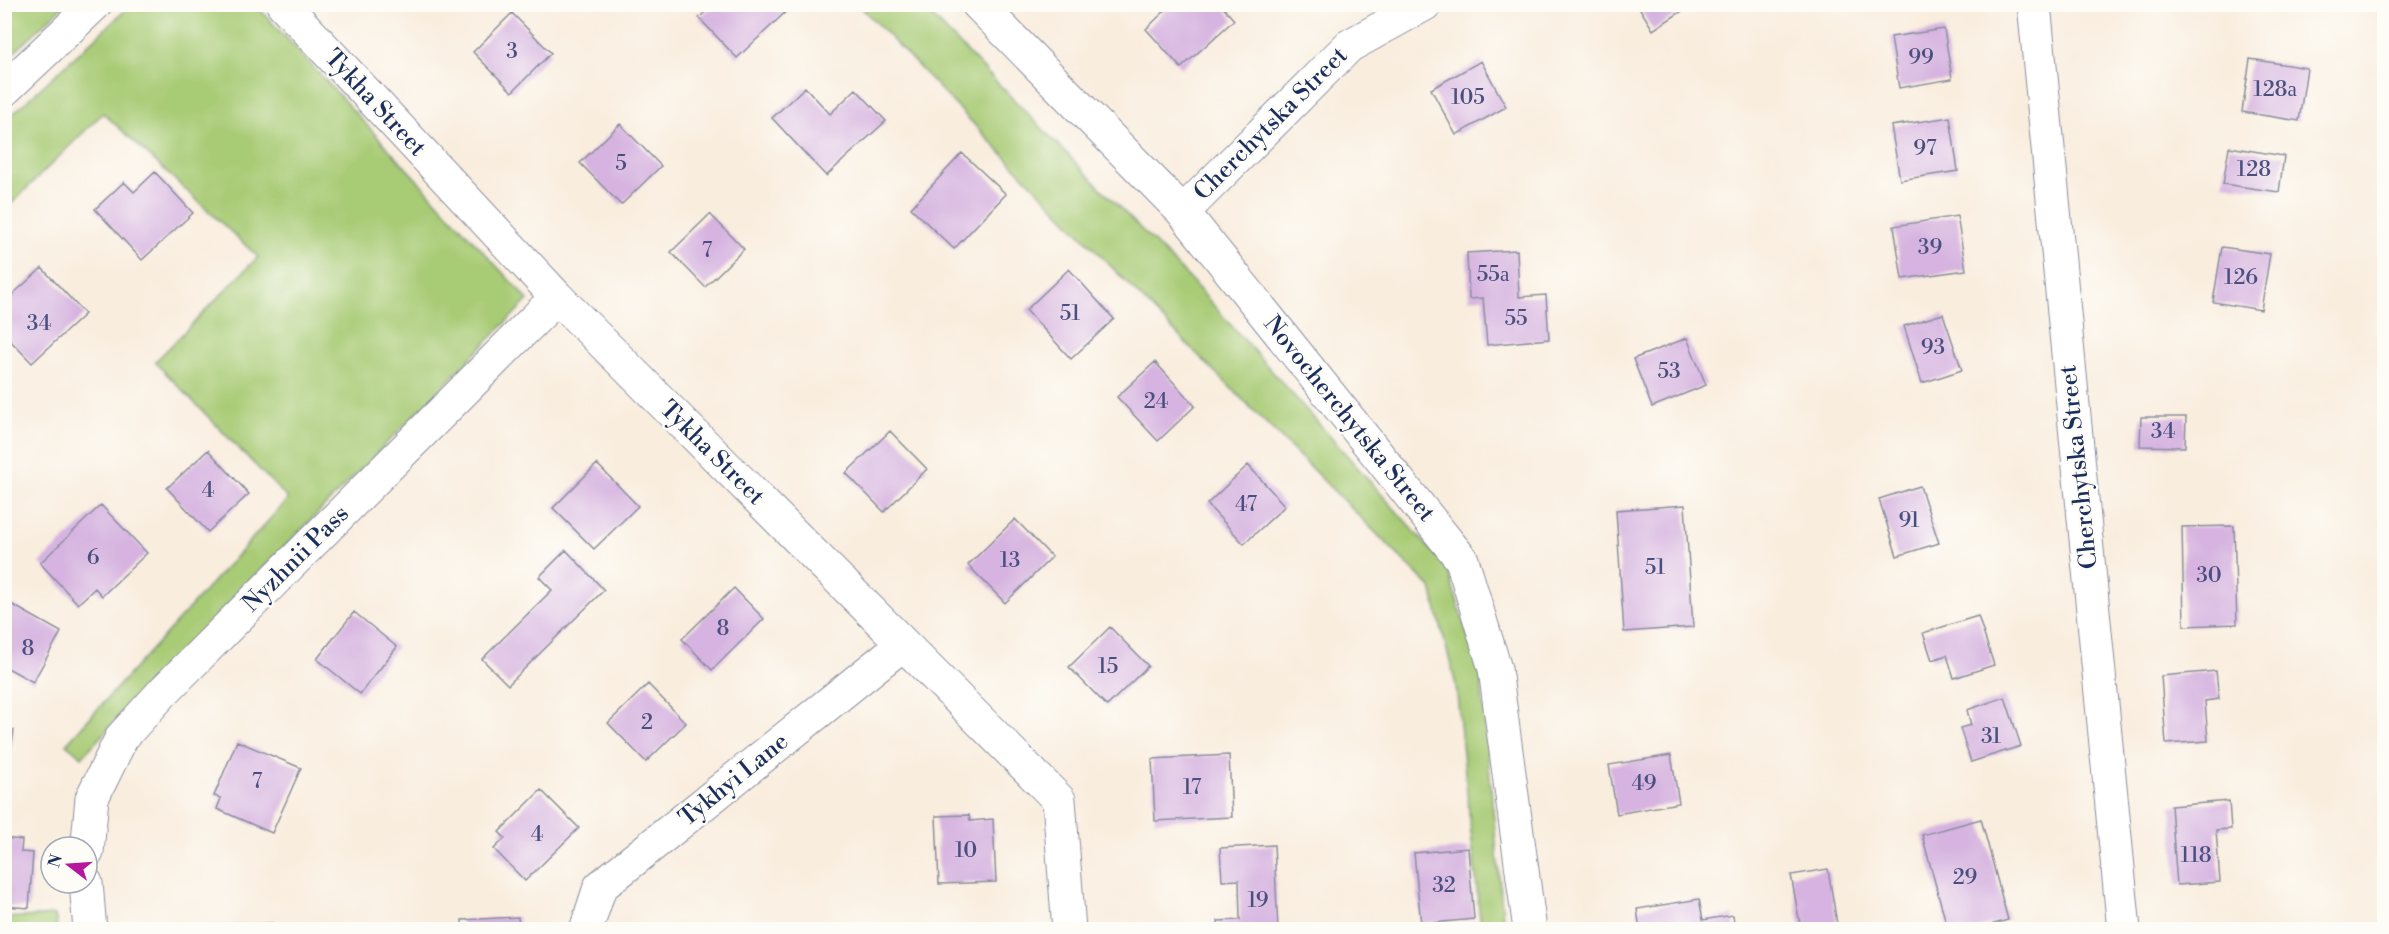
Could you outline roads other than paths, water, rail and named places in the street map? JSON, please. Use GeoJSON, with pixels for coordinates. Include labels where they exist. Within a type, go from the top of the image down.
{"type":"FeatureCollection","features":[{"type":"Feature","properties":{"kind":"street"},"geometry":{"type":"LineString","coordinates":[[4,90],[95,4]]}},
{"type":"Feature","properties":{"kind":"street","name":"Tykha Street"},"geometry":{"type":"LineString","coordinates":[[283,4],[557,297],[1059,800],[1069,930]]}},
{"type":"Feature","properties":{"kind":"street","name":"Novocherchytska Street"},"geometry":{"type":"LineString","coordinates":[[978,4],[1183,212],[1462,560],[1495,669],[1530,930]]}},
{"type":"Feature","properties":{"kind":"street","name":"Cherchytska Street"},"geometry":{"type":"LineString","coordinates":[[1183,212],[1350,46],[1425,4]]}},
{"type":"Feature","properties":{"kind":"street","name":"Cherchytska Street"},"geometry":{"type":"LineString","coordinates":[[2034,4],[2124,930]]}},
{"type":"Feature","properties":{"kind":"street","name":"Nyzhnii Pass"},"geometry":{"type":"LineString","coordinates":[[89,835],[92,798],[122,737],[164,691],[557,297]]}},
{"type":"Feature","properties":{"kind":"street","name":"Tykhyi Lane"},"geometry":{"type":"LineString","coordinates":[[586,930],[600,887],[903,644]]}},
{"type":"Feature","properties":{"kind":"street"},"geometry":{"type":"LineString","coordinates":[[87,895],[90,930]]}}]}
